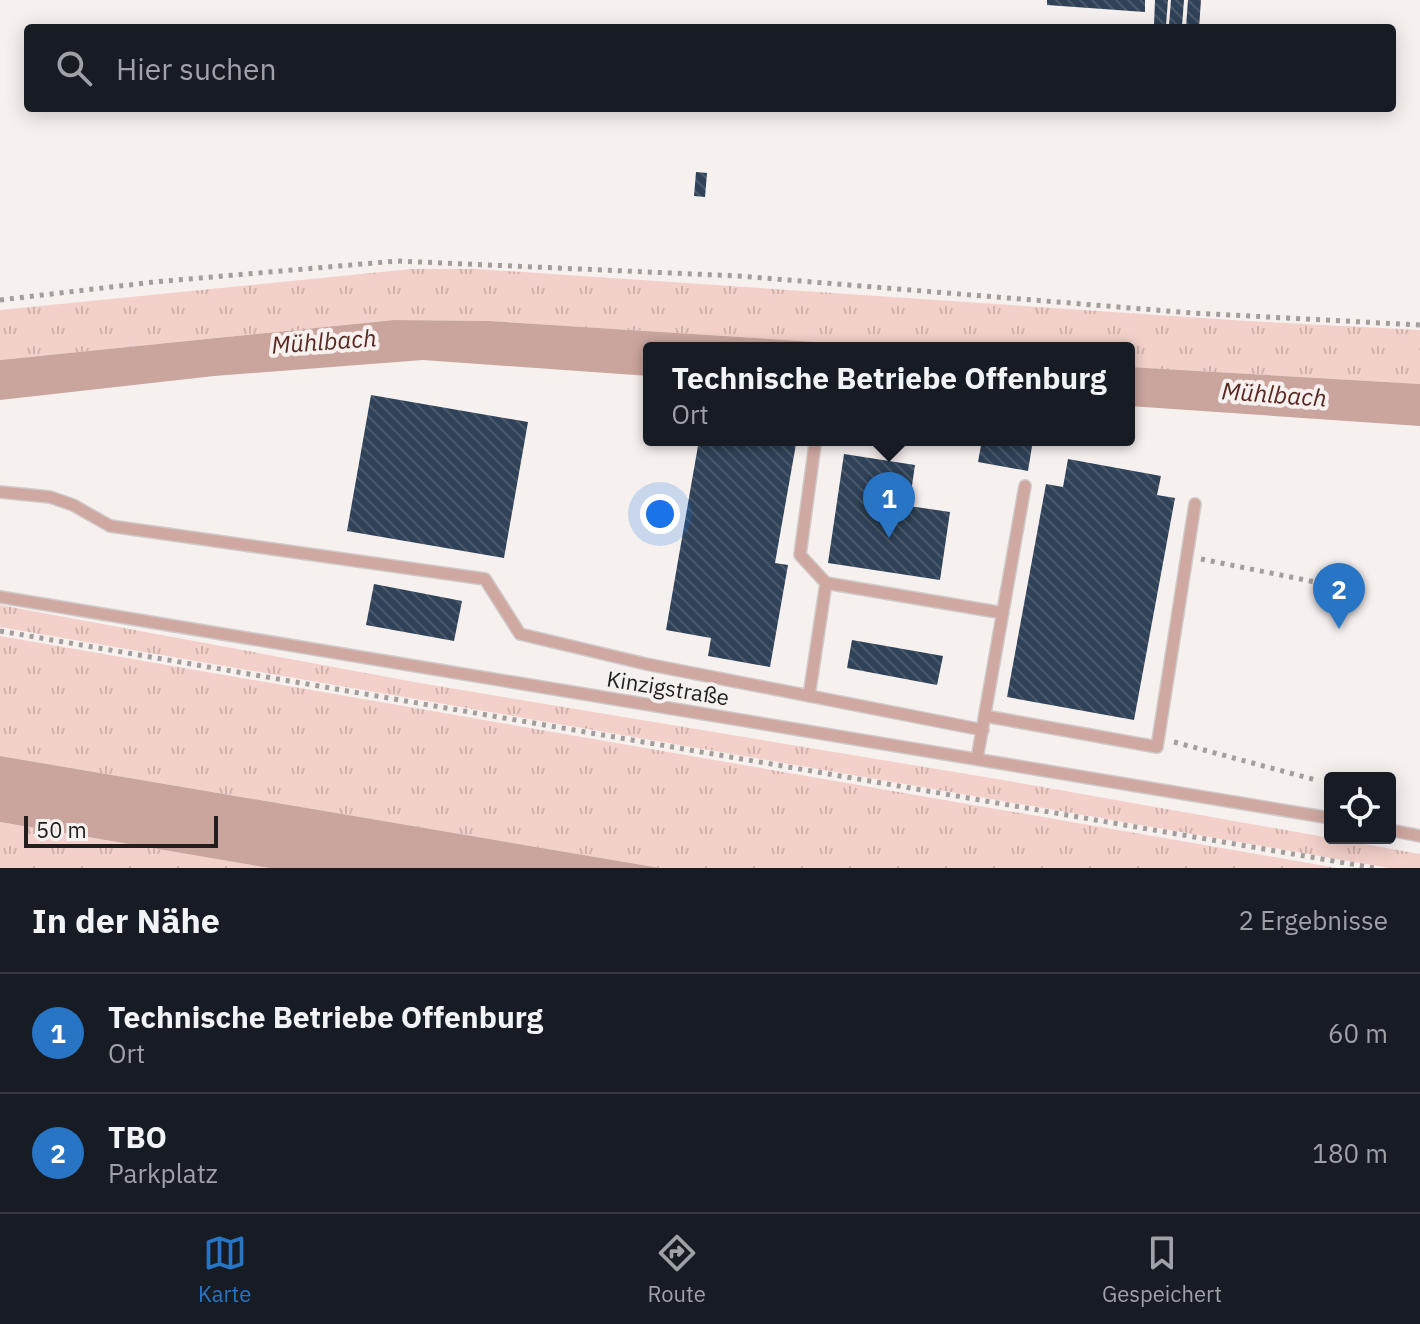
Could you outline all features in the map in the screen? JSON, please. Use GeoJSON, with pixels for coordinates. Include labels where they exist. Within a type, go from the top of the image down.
{"type":"FeatureCollection","features":[{"type":"Feature","properties":{"kind":"lane"},"geometry":{"type":"LineString","coordinates":[[815,446],[800,555],[826,583],[1003,613]]}},
{"type":"Feature","properties":{"kind":"lane"},"geometry":{"type":"LineString","coordinates":[[977,759],[1025,486]]}},
{"type":"Feature","properties":{"kind":"lane"},"geometry":{"type":"LineString","coordinates":[[0,492],[50,497],[73,505],[110,526],[485,579],[520,634],[646,664],[983,730]]}},
{"type":"Feature","properties":{"kind":"lane"},"geometry":{"type":"LineString","coordinates":[[985,716],[1157,747],[1195,504]]}},
{"type":"Feature","properties":{"kind":"lane"},"geometry":{"type":"LineString","coordinates":[[809,696],[826,583]]}},
{"type":"Feature","properties":{"kind":"lane","name":"Kinzigstraße"},"geometry":{"type":"LineString","coordinates":[[0,597],[1324,817]]}},
{"type":"Feature","properties":{"kind":"lane"},"geometry":{"type":"LineString","coordinates":[[1396,831],[1420,836]]}},
{"type":"Feature","properties":{"kind":"path"},"geometry":{"type":"LineString","coordinates":[[0,300],[154,282],[397,261],[739,276],[1192,313],[1420,325]]}},
{"type":"Feature","properties":{"kind":"path"},"geometry":{"type":"LineString","coordinates":[[1187,556],[1345,588]]}},
{"type":"Feature","properties":{"kind":"path"},"geometry":{"type":"LineString","coordinates":[[0,631],[1374,868]]}},
{"type":"Feature","properties":{"kind":"path"},"geometry":{"type":"LineString","coordinates":[[1159,738],[1316,780]]}},
{"type":"Feature","properties":{"kind":"green space"},"geometry":{"type":"Polygon","coordinates":[[[411,269],[478,269],[1420,330],[1420,384],[1135,367],[1135,342],[817,342],[490,321],[394,320],[0,360],[0,310],[411,269]]]}},
{"type":"Feature","properties":{"kind":"green space"},"geometry":{"type":"Polygon","coordinates":[[[0,605],[414,682],[1324,837],[1324,844],[1364,844],[1420,854],[1420,868],[1389,868],[0,627],[0,605]]]}},
{"type":"Feature","properties":{"kind":"green space"},"geometry":{"type":"Polygon","coordinates":[[[0,636],[1337,868],[660,868],[0,756],[0,636]]]}},
{"type":"Feature","properties":{"kind":"green space"},"geometry":{"type":"Polygon","coordinates":[[[0,822],[269,868],[0,868],[0,822]]]}},
{"type":"Feature","properties":{"kind":"water","name":"Mühlbach"},"geometry":{"type":"Polygon","coordinates":[[[394,320],[490,321],[817,342],[643,342],[643,376],[423,360],[214,376],[0,400],[0,360],[394,320]]]}},
{"type":"Feature","properties":{"kind":"water","name":"Mühlbach"},"geometry":{"type":"Polygon","coordinates":[[[1135,367],[1420,384],[1420,426],[1135,406],[1135,367]]]}},
{"type":"Feature","properties":{"kind":"water"},"geometry":{"type":"Polygon","coordinates":[[[0,756],[660,868],[269,868],[0,822],[0,756]]]}},
{"type":"Feature","properties":{"kind":"building"},"geometry":{"type":"Polygon","coordinates":[[[1047,0],[1145,0],[1145,12],[1047,5],[1047,0]]]}},
{"type":"Feature","properties":{"kind":"building"},"geometry":{"type":"Polygon","coordinates":[[[1155,0],[1168,0],[1166,24],[1154,24],[1155,0]]]}},
{"type":"Feature","properties":{"kind":"building"},"geometry":{"type":"Polygon","coordinates":[[[1171,0],[1184,0],[1182,24],[1169,24],[1171,0]]]}},
{"type":"Feature","properties":{"kind":"building"},"geometry":{"type":"Polygon","coordinates":[[[1188,0],[1201,0],[1199,24],[1186,24],[1188,0]]]}},
{"type":"Feature","properties":{"kind":"building"},"geometry":{"type":"Polygon","coordinates":[[[696,172],[707,173],[705,197],[694,196],[696,172]]]}},
{"type":"Feature","properties":{"kind":"building"},"geometry":{"type":"Polygon","coordinates":[[[371,395],[528,422],[504,558],[347,531],[371,395]]]}},
{"type":"Feature","properties":{"kind":"building"},"geometry":{"type":"Polygon","coordinates":[[[698,446],[796,446],[775,563],[788,565],[770,667],[708,656],[711,638],[666,630],[698,446]]]}},
{"type":"Feature","properties":{"kind":"building"},"geometry":{"type":"Polygon","coordinates":[[[981,446],[1032,446],[1028,471],[978,462],[981,446]]]}},
{"type":"Feature","properties":{"kind":"building"},"geometry":{"type":"Polygon","coordinates":[[[844,454],[915,465],[909,506],[950,512],[940,580],[828,563],[844,454]]]}},
{"type":"Feature","properties":{"kind":"building"},"geometry":{"type":"Polygon","coordinates":[[[1068,459],[1161,476],[1157,495],[1175,498],[1134,720],[1007,697],[1046,484],[1063,487],[1068,459]]]}},
{"type":"Feature","properties":{"kind":"building"},"geometry":{"type":"Polygon","coordinates":[[[374,584],[462,601],[454,641],[366,625],[374,584]]]}},
{"type":"Feature","properties":{"kind":"building"},"geometry":{"type":"Polygon","coordinates":[[[852,640],[943,656],[937,685],[847,668],[852,640]]]}},
{"type":"Feature","properties":{"kind":"place","name":"Technische Betriebe Offenburg"},"geometry":{"type":"Point","coordinates":[889,538]}},
{"type":"Feature","properties":{"kind":"place","name":"TBO"},"geometry":{"type":"Point","coordinates":[1339,629]}}]}
